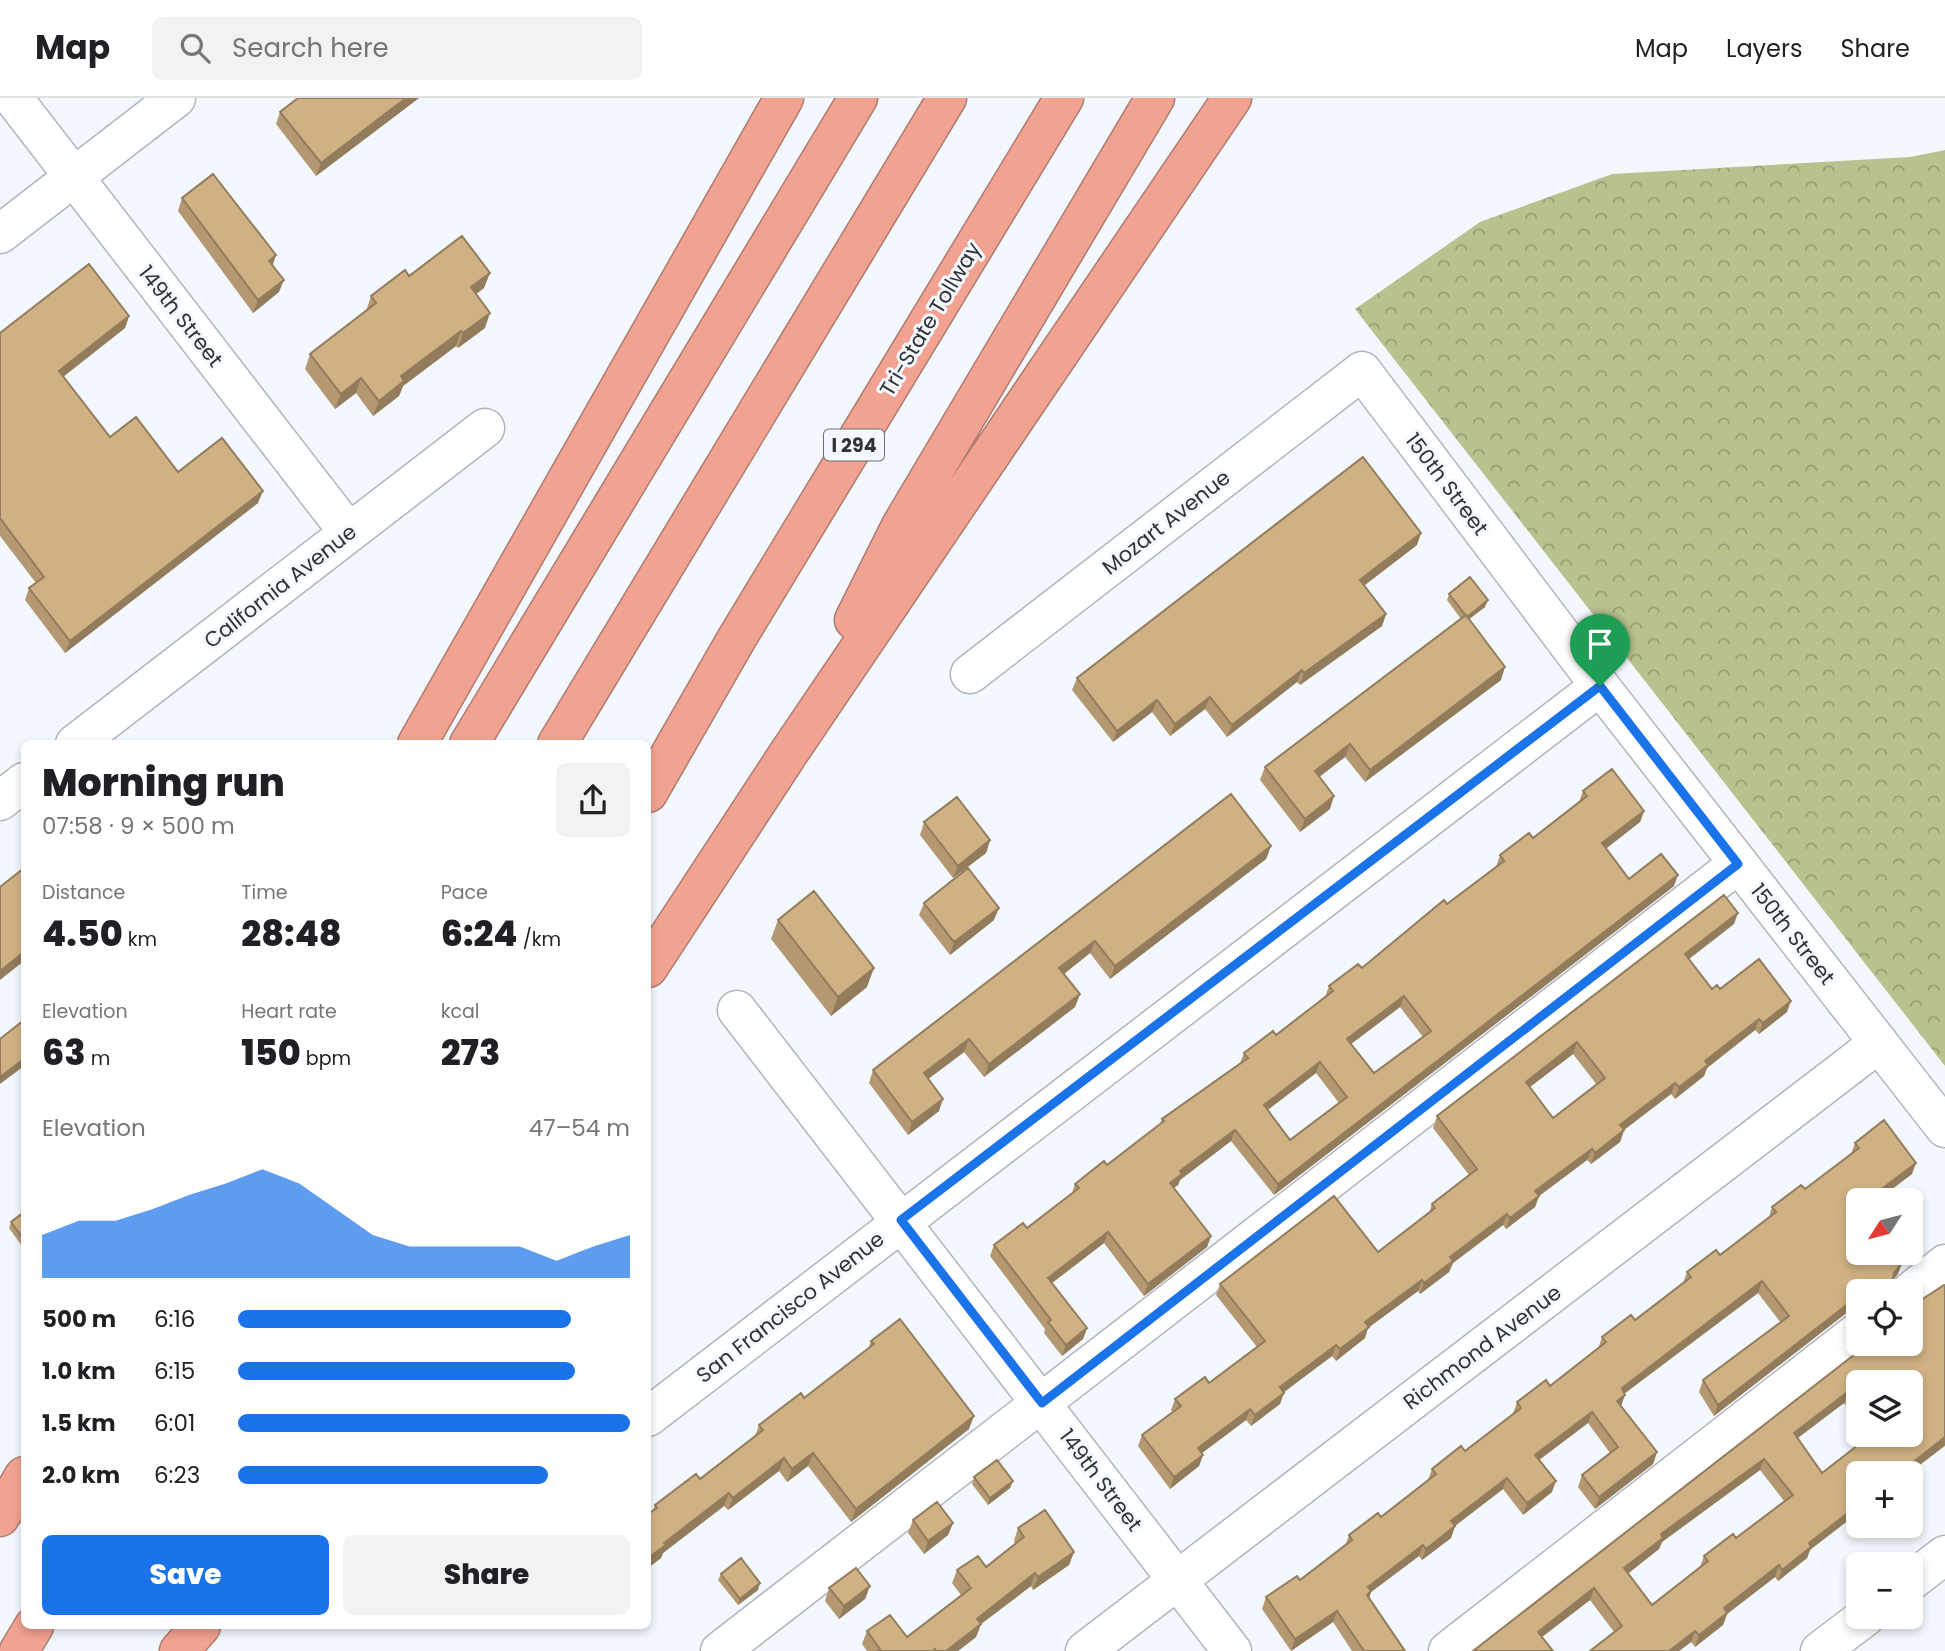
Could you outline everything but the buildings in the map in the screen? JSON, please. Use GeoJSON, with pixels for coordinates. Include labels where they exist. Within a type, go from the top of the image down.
{"type":"FeatureCollection","features":[{"type":"Feature","properties":{"kind":"highway"},"geometry":{"type":"LineString","coordinates":[[419,740],[785,98]]}},
{"type":"Feature","properties":{"kind":"highway"},"geometry":{"type":"LineString","coordinates":[[471,740],[858,98]]}},
{"type":"Feature","properties":{"kind":"highway"},"geometry":{"type":"LineString","coordinates":[[559,740],[947,98]]}},
{"type":"Feature","properties":{"kind":"highway","name":"Tri-State Tollway"},"geometry":{"type":"LineString","coordinates":[[651,788],[737,638],[1064,98]]}},
{"type":"Feature","properties":{"kind":"highway"},"geometry":{"type":"LineString","coordinates":[[788,754],[901,526],[1155,98]]}},
{"type":"Feature","properties":{"kind":"highway"},"geometry":{"type":"LineString","coordinates":[[651,963],[788,754],[1231,98]]}},
{"type":"Feature","properties":{"kind":"highway"},"geometry":{"type":"LineString","coordinates":[[0,1517],[21,1481]]}},
{"type":"Feature","properties":{"kind":"highway"},"geometry":{"type":"LineString","coordinates":[[19,1651],[32,1629]]}},
{"type":"Feature","properties":{"kind":"highway"},"geometry":{"type":"LineString","coordinates":[[153,1651],[165,1629]]}},
{"type":"Feature","properties":{"kind":"highway"},"geometry":{"type":"LineString","coordinates":[[179,1651],[198,1629]]}},
{"type":"Feature","properties":{"kind":"street","name":"149th Street"},"geometry":{"type":"LineString","coordinates":[[13,98],[349,533]]}},
{"type":"Feature","properties":{"kind":"street"},"geometry":{"type":"LineString","coordinates":[[0,234],[176,98]]}},
{"type":"Feature","properties":{"kind":"street","name":"Mozart Avenue"},"geometry":{"type":"LineString","coordinates":[[970,674],[1362,371]]}},
{"type":"Feature","properties":{"kind":"street","name":"150th Street"},"geometry":{"type":"LineString","coordinates":[[1362,371],[1600,686],[1945,1128]]}},
{"type":"Feature","properties":{"kind":"street","name":"California Avenue"},"geometry":{"type":"LineString","coordinates":[[80,740],[485,428]]}},
{"type":"Feature","properties":{"kind":"street","name":"San Francisco Avenue"},"geometry":{"type":"LineString","coordinates":[[651,1415],[901,1220],[1600,686]]}},
{"type":"Feature","properties":{"kind":"street"},"geometry":{"type":"LineString","coordinates":[[0,801],[21,784]]}},
{"type":"Feature","properties":{"kind":"street"},"geometry":{"type":"LineString","coordinates":[[720,1651],[871,1531],[1042,1403],[1738,864]]}},
{"type":"Feature","properties":{"kind":"street","name":"149th Street"},"geometry":{"type":"LineString","coordinates":[[737,1010],[1232,1651]]}},
{"type":"Feature","properties":{"kind":"street","name":"Richmond Avenue"},"geometry":{"type":"LineString","coordinates":[[1085,1651],[1878,1043]]}},
{"type":"Feature","properties":{"kind":"street"},"geometry":{"type":"LineString","coordinates":[[1923,1282],[1945,1264]]}},
{"type":"Feature","properties":{"kind":"street"},"geometry":{"type":"LineString","coordinates":[[1448,1651],[1846,1341]]}},
{"type":"Feature","properties":{"kind":"street"},"geometry":{"type":"LineString","coordinates":[[1923,1572],[1945,1555]]}},
{"type":"Feature","properties":{"kind":"street"},"geometry":{"type":"LineString","coordinates":[[1820,1651],[1849,1629]]}},
{"type":"Feature","properties":{"kind":"green space"},"geometry":{"type":"Polygon","coordinates":[[[1945,150],[1945,1066],[1355,309],[1480,222],[1612,174],[1910,157],[1945,150]]]}},
{"type":"Feature","properties":{"kind":"route"},"geometry":{"type":"LineString","coordinates":[[1600,686],[1738,864],[1042,1403],[901,1220],[1600,686]]}}]}
